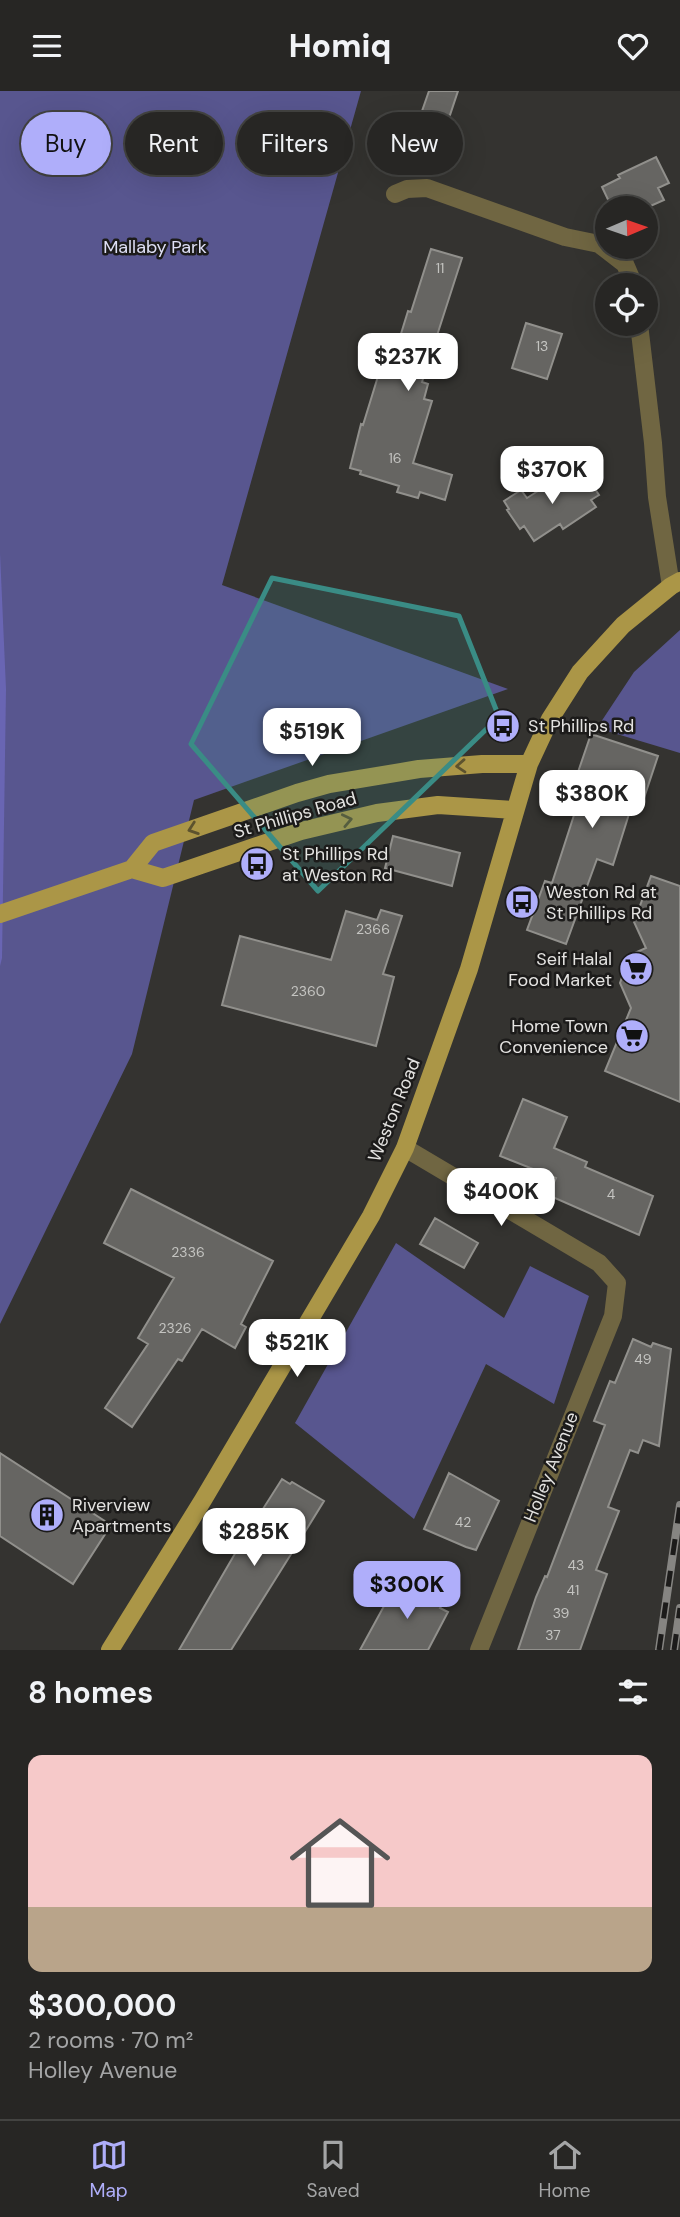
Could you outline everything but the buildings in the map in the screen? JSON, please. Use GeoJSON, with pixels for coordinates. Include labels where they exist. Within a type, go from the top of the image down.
{"type":"FeatureCollection","features":[{"type":"Feature","properties":{"kind":"main road","name":"Weston Road"},"geometry":{"type":"LineString","coordinates":[[110,1650],[203,1500],[373,1213],[405,1148],[469,969],[529,764],[550,719],[580,672],[623,625],[676,583]]}},
{"type":"Feature","properties":{"kind":"main road","name":"St Phillips Road"},"geometry":{"type":"LineString","coordinates":[[515,810],[438,805],[377,813],[301,831],[163,878],[132,869],[153,843],[329,784],[419,769],[482,764],[529,764]]}},
{"type":"Feature","properties":{"kind":"main road"},"geometry":{"type":"LineString","coordinates":[[0,914],[132,869]]}},
{"type":"Feature","properties":{"kind":"street"},"geometry":{"type":"LineString","coordinates":[[395,194],[407,189],[427,188],[565,237],[599,244],[625,264],[629,273]]}},
{"type":"Feature","properties":{"kind":"street"},"geometry":{"type":"LineString","coordinates":[[640,336],[657,497],[676,583]]}},
{"type":"Feature","properties":{"kind":"street","name":"Holley Avenue"},"geometry":{"type":"LineString","coordinates":[[405,1148],[599,1263],[617,1283],[613,1315],[480,1650]]}},
{"type":"Feature","properties":{"kind":"highlighted area"},"geometry":{"type":"Polygon","coordinates":[[[272,578],[459,616],[499,717],[318,891],[191,744],[272,578]]]}},
{"type":"Feature","properties":{"kind":"green space","name":"Mallaby Park"},"geometry":{"type":"Polygon","coordinates":[[[0,91],[361,91],[353,119],[353,112],[237,112],[237,175],[337,175],[222,585],[508,689],[194,800],[132,1054],[0,1324],[0,91]]]}},
{"type":"Feature","properties":{"kind":"green space"},"geometry":{"type":"Polygon","coordinates":[[[680,630],[680,753],[597,728],[634,672],[680,630]]]}},
{"type":"Feature","properties":{"kind":"green space"},"geometry":{"type":"Polygon","coordinates":[[[396,1243],[504,1318],[530,1266],[589,1296],[554,1404],[486,1364],[414,1519],[295,1423],[396,1243]]]}},
{"type":"Feature","properties":{"kind":"shaded area"},"geometry":{"type":"Polygon","coordinates":[[[0,553],[6,689],[0,966],[0,553]]]}},
{"type":"Feature","properties":{"kind":"railway"},"geometry":{"type":"LineString","coordinates":[[659,1650],[680,1505]]}},
{"type":"Feature","properties":{"kind":"railway"},"geometry":{"type":"LineString","coordinates":[[674,1650],[680,1608]]}},
{"type":"Feature","properties":{"kind":"place","name":"St Phillips Rd"},"geometry":{"type":"Point","coordinates":[503,726]}},
{"type":"Feature","properties":{"kind":"place","name":"St Phillips Rd at Weston Rd"},"geometry":{"type":"Point","coordinates":[257,864]}},
{"type":"Feature","properties":{"kind":"place","name":"Weston Rd at St Phillips Rd"},"geometry":{"type":"Point","coordinates":[522,902]}},
{"type":"Feature","properties":{"kind":"place","name":"Seif Halal Food Market"},"geometry":{"type":"Point","coordinates":[636,969]}},
{"type":"Feature","properties":{"kind":"place","name":"Home Town Convenience"},"geometry":{"type":"Point","coordinates":[632,1036]}},
{"type":"Feature","properties":{"kind":"place","name":"Riverview Apartments"},"geometry":{"type":"Point","coordinates":[47,1515]}}]}
